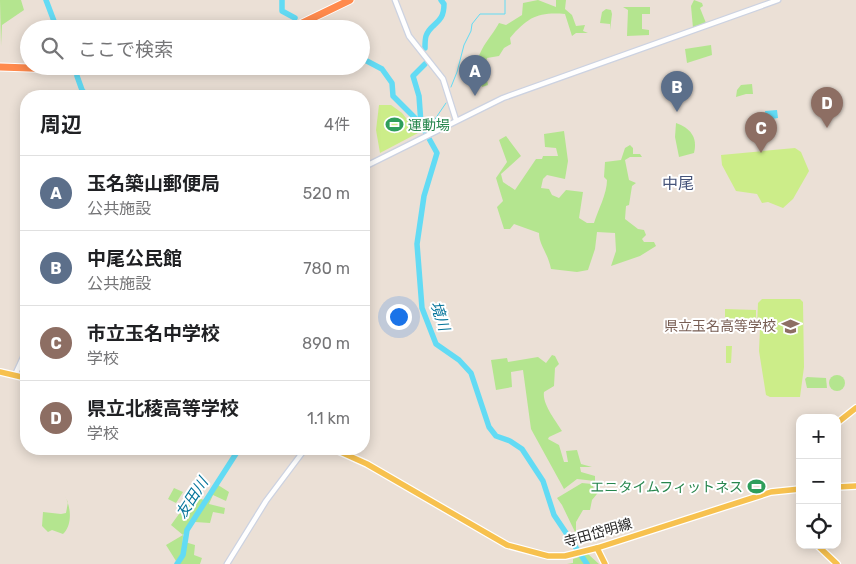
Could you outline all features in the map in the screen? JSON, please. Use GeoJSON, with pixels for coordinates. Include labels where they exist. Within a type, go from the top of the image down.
{"type":"FeatureCollection","features":[{"type":"Feature","properties":{"kind":"highway"},"geometry":{"type":"LineString","coordinates":[[309,20],[350,0]]}},
{"type":"Feature","properties":{"kind":"highway"},"geometry":{"type":"LineString","coordinates":[[0,67],[20,68]]}},
{"type":"Feature","properties":{"kind":"main road"},"geometry":{"type":"LineString","coordinates":[[0,372],[20,376]]}},
{"type":"Feature","properties":{"kind":"main road"},"geometry":{"type":"LineString","coordinates":[[841,420],[856,408]]}},
{"type":"Feature","properties":{"kind":"main road","name":"寺田岱明線"},"geometry":{"type":"LineString","coordinates":[[347,455],[367,464],[507,545],[538,554],[555,556],[576,554],[597,548],[771,492],[796,489]]}},
{"type":"Feature","properties":{"kind":"main road"},"geometry":{"type":"LineString","coordinates":[[841,487],[856,486]]}},
{"type":"Feature","properties":{"kind":"main road"},"geometry":{"type":"LineString","coordinates":[[597,548],[605,564]]}},
{"type":"Feature","properties":{"kind":"main road"},"geometry":{"type":"LineString","coordinates":[[821,549],[837,564]]}},
{"type":"Feature","properties":{"kind":"street"},"geometry":{"type":"LineString","coordinates":[[394,0],[409,36],[443,79],[456,120]]}},
{"type":"Feature","properties":{"kind":"street"},"geometry":{"type":"LineString","coordinates":[[370,164],[456,120],[527,88],[778,0]]}},
{"type":"Feature","properties":{"kind":"street"},"geometry":{"type":"LineString","coordinates":[[15,375],[20,364]]}},
{"type":"Feature","properties":{"kind":"street"},"geometry":{"type":"LineString","coordinates":[[228,564],[266,501],[301,455]]}},
{"type":"Feature","properties":{"kind":"green space"},"geometry":{"type":"Polygon","coordinates":[[[0,0],[21,0],[24,10],[2,25],[1,46],[0,0]]]}},
{"type":"Feature","properties":{"kind":"green space"},"geometry":{"type":"Polygon","coordinates":[[[538,0],[556,7],[556,0],[566,0],[565,9],[572,15],[576,26],[585,25],[583,31],[588,33],[576,33],[572,36],[565,14],[548,14],[534,17],[516,31],[510,38],[511,44],[504,48],[499,56],[487,58],[485,69],[488,85],[482,87],[480,81],[473,80],[476,76],[476,67],[480,53],[487,41],[499,23],[506,25],[522,15],[523,3],[538,0]]]}},
{"type":"Feature","properties":{"kind":"green space"},"geometry":{"type":"Polygon","coordinates":[[[694,0],[702,3],[703,6],[700,8],[706,23],[693,28],[691,6],[694,0]]]}},
{"type":"Feature","properties":{"kind":"green space"},"geometry":{"type":"Polygon","coordinates":[[[623,7],[650,7],[650,14],[642,14],[642,29],[649,30],[649,35],[627,36],[628,10],[623,7]]]}},
{"type":"Feature","properties":{"kind":"green space"},"geometry":{"type":"Polygon","coordinates":[[[606,9],[611,10],[612,14],[610,30],[610,24],[600,23],[602,12],[606,9]]]}},
{"type":"Feature","properties":{"kind":"green space"},"geometry":{"type":"Polygon","coordinates":[[[711,45],[712,55],[687,63],[685,49],[711,45]]]}},
{"type":"Feature","properties":{"kind":"green space"},"geometry":{"type":"Polygon","coordinates":[[[752,84],[753,94],[736,97],[737,90],[741,85],[752,84]]]}},
{"type":"Feature","properties":{"kind":"green space","name":"運動場"},"geometry":{"type":"Polygon","coordinates":[[[379,105],[391,105],[402,113],[418,133],[380,153],[376,130],[379,105]]]}},
{"type":"Feature","properties":{"kind":"green space"},"geometry":{"type":"Polygon","coordinates":[[[676,123],[689,130],[692,134],[695,142],[694,153],[679,157],[675,137],[676,123]]]}},
{"type":"Feature","properties":{"kind":"green space"},"geometry":{"type":"Polygon","coordinates":[[[564,131],[568,161],[565,179],[547,175],[543,179],[541,188],[549,189],[552,195],[559,198],[566,190],[583,192],[579,218],[587,223],[594,223],[607,185],[607,180],[604,177],[605,162],[621,160],[625,148],[630,145],[633,148],[633,154],[640,154],[642,157],[630,157],[625,160],[629,180],[636,183],[632,186],[629,205],[626,206],[625,219],[638,229],[644,230],[646,235],[642,239],[644,242],[654,242],[656,246],[640,256],[611,266],[616,251],[615,233],[597,232],[595,249],[588,270],[577,272],[551,269],[540,241],[539,233],[514,224],[510,229],[504,229],[497,207],[503,201],[496,178],[507,162],[499,140],[506,136],[521,156],[501,174],[503,182],[515,190],[536,159],[542,159],[543,156],[558,156],[556,148],[545,147],[544,134],[564,131]]]}},
{"type":"Feature","properties":{"kind":"green space"},"geometry":{"type":"Polygon","coordinates":[[[795,148],[801,152],[809,171],[793,199],[783,208],[768,202],[762,203],[757,194],[736,191],[722,165],[721,155],[795,148]]]}},
{"type":"Feature","properties":{"kind":"green space"},"geometry":{"type":"Polygon","coordinates":[[[762,299],[800,299],[803,302],[804,367],[800,397],[770,397],[766,395],[759,351],[760,328],[757,328],[758,303],[762,299]]]}},
{"type":"Feature","properties":{"kind":"green space"},"geometry":{"type":"Polygon","coordinates":[[[725,309],[756,310],[756,328],[725,327],[725,309]]]}},
{"type":"Feature","properties":{"kind":"green space"},"geometry":{"type":"Polygon","coordinates":[[[726,346],[732,346],[731,363],[726,363],[726,346]]]}},
{"type":"Feature","properties":{"kind":"green space"},"geometry":{"type":"Polygon","coordinates":[[[552,355],[555,356],[559,364],[555,368],[554,386],[544,392],[544,397],[550,412],[562,431],[548,439],[559,445],[564,462],[568,462],[566,451],[577,450],[581,464],[592,467],[580,467],[581,472],[595,476],[595,481],[577,479],[564,489],[531,429],[523,370],[511,372],[512,387],[496,390],[491,360],[507,358],[508,362],[538,357],[546,363],[552,355]]]}},
{"type":"Feature","properties":{"kind":"green space"},"geometry":{"type":"Polygon","coordinates":[[[837,375],[845,383],[837,391],[829,383],[837,375]]]}},
{"type":"Feature","properties":{"kind":"green space"},"geometry":{"type":"Polygon","coordinates":[[[807,377],[826,378],[827,388],[807,388],[805,379],[807,377]]]}},
{"type":"Feature","properties":{"kind":"green space"},"geometry":{"type":"Polygon","coordinates":[[[224,471],[225,474],[218,485],[229,492],[226,501],[213,495],[209,504],[225,508],[224,514],[213,512],[210,523],[195,522],[196,515],[224,471]]]}},
{"type":"Feature","properties":{"kind":"green space"},"geometry":{"type":"Polygon","coordinates":[[[582,483],[592,484],[594,489],[601,489],[592,500],[590,510],[583,510],[576,522],[576,534],[557,498],[582,483]]]}},
{"type":"Feature","properties":{"kind":"green space"},"geometry":{"type":"Polygon","coordinates":[[[174,488],[183,492],[176,503],[168,499],[174,488]]]}},
{"type":"Feature","properties":{"kind":"green space"},"geometry":{"type":"Polygon","coordinates":[[[192,496],[204,500],[183,535],[171,525],[192,496]]]}},
{"type":"Feature","properties":{"kind":"green space"},"geometry":{"type":"Polygon","coordinates":[[[68,503],[70,520],[66,530],[63,534],[52,530],[48,532],[42,526],[43,512],[66,513],[68,503]]]}},
{"type":"Feature","properties":{"kind":"green space"},"geometry":{"type":"Polygon","coordinates":[[[183,535],[182,554],[176,561],[166,545],[183,535]]]}},
{"type":"Feature","properties":{"kind":"green space"},"geometry":{"type":"Polygon","coordinates":[[[185,542],[195,545],[194,555],[202,558],[200,564],[178,564],[184,555],[185,542]]]}},
{"type":"Feature","properties":{"kind":"green space"},"geometry":{"type":"Polygon","coordinates":[[[588,554],[599,564],[567,564],[573,563],[573,559],[588,554]]]}},
{"type":"Feature","properties":{"kind":"water"},"geometry":{"type":"Polygon","coordinates":[[[777,110],[778,118],[766,120],[765,111],[777,110]]]}},
{"type":"Feature","properties":{"kind":"waterway","name":"友田川"},"geometry":{"type":"LineString","coordinates":[[46,0],[54,20]]}},
{"type":"Feature","properties":{"kind":"waterway"},"geometry":{"type":"LineString","coordinates":[[282,0],[282,11],[295,18]]}},
{"type":"Feature","properties":{"kind":"waterway","name":"境川"},"geometry":{"type":"LineString","coordinates":[[425,48],[428,31],[442,16],[444,4],[441,0]]}},
{"type":"Feature","properties":{"kind":"waterway"},"geometry":{"type":"LineString","coordinates":[[451,87],[472,24],[480,14],[505,14],[505,0]]}},
{"type":"Feature","properties":{"kind":"waterway"},"geometry":{"type":"LineString","coordinates":[[370,63],[382,69],[392,83],[393,96],[421,124]]}},
{"type":"Feature","properties":{"kind":"waterway","name":"境川"},"geometry":{"type":"LineString","coordinates":[[425,64],[413,76],[419,96],[421,124],[437,153],[424,196],[417,244],[422,308],[436,344],[459,360],[471,373],[489,427],[496,436],[510,441],[522,449],[543,481],[554,515],[587,564]]}},
{"type":"Feature","properties":{"kind":"waterway","name":"友田川"},"geometry":{"type":"LineString","coordinates":[[77,76],[82,90]]}},
{"type":"Feature","properties":{"kind":"waterway"},"geometry":{"type":"LineString","coordinates":[[429,128],[446,103]]}},
{"type":"Feature","properties":{"kind":"waterway","name":"友田川"},"geometry":{"type":"LineString","coordinates":[[177,564],[183,555],[187,530],[235,455]]}},
{"type":"Feature","properties":{"kind":"place","name":"玉名築山郵便局"},"geometry":{"type":"Point","coordinates":[475,96]}},
{"type":"Feature","properties":{"kind":"place","name":"中尾公民館"},"geometry":{"type":"Point","coordinates":[677,112]}},
{"type":"Feature","properties":{"kind":"place","name":"運動場"},"geometry":{"type":"Point","coordinates":[394,125]}},
{"type":"Feature","properties":{"kind":"place","name":"県立北稜高等学校"},"geometry":{"type":"Point","coordinates":[827,128]}},
{"type":"Feature","properties":{"kind":"place","name":"市立玉名中学校"},"geometry":{"type":"Point","coordinates":[761,153]}},
{"type":"Feature","properties":{"kind":"place","name":"県立玉名高等学校"},"geometry":{"type":"Point","coordinates":[790,326]}},
{"type":"Feature","properties":{"kind":"place","name":"エニタイムフィットネス"},"geometry":{"type":"Point","coordinates":[757,487]}},
{"type":"Feature","properties":{"kind":"district","name":"中尾"},"geometry":{"type":"Point","coordinates":[678,183]}}]}
